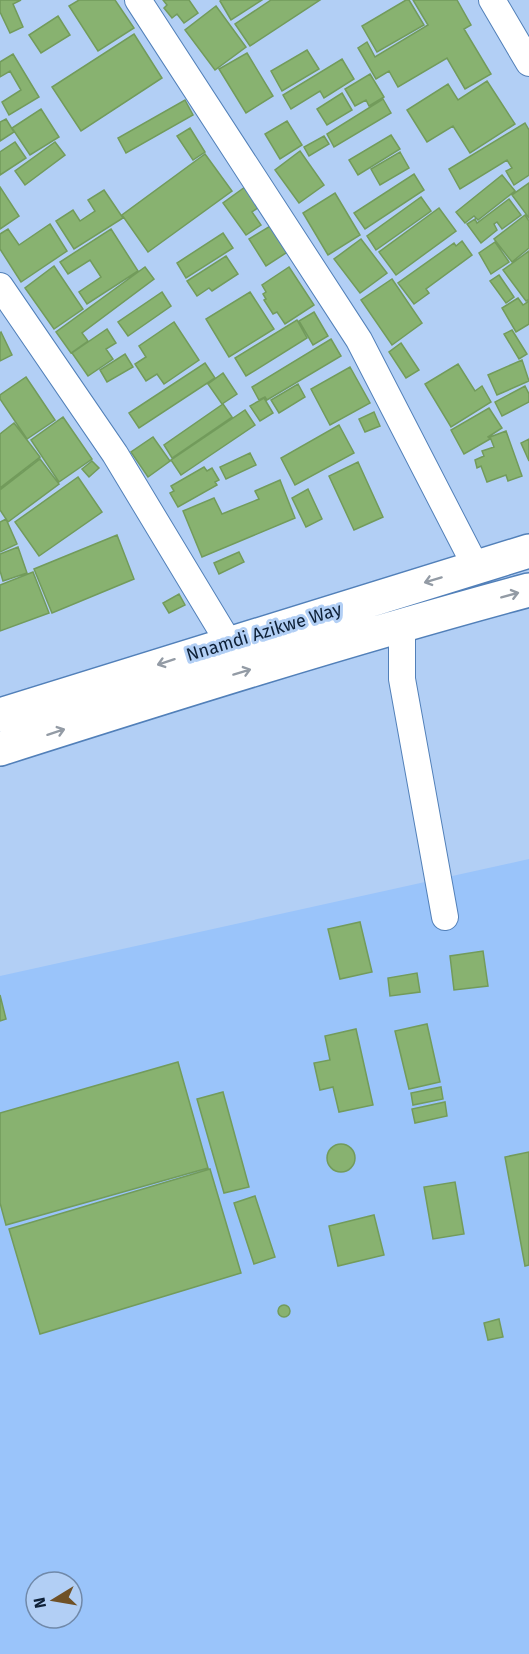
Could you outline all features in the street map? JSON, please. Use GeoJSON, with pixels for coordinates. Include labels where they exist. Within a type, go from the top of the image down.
{"type":"FeatureCollection","features":[{"type":"Feature","properties":{"kind":"highway","name":"Nnamdi Azikwe Way"},"geometry":{"type":"LineString","coordinates":[[0,715],[529,551]]}},
{"type":"Feature","properties":{"kind":"highway","name":"Nnamdi Azikwe Way"},"geometry":{"type":"LineString","coordinates":[[0,750],[232,675],[402,624],[529,590]]}},
{"type":"Feature","properties":{"kind":"street"},"geometry":{"type":"LineString","coordinates":[[138,0],[359,340],[476,567]]}},
{"type":"Feature","properties":{"kind":"street"},"geometry":{"type":"LineString","coordinates":[[492,0],[529,63]]}},
{"type":"Feature","properties":{"kind":"street"},"geometry":{"type":"LineString","coordinates":[[0,286],[115,454],[229,643]]}},
{"type":"Feature","properties":{"kind":"street"},"geometry":{"type":"LineString","coordinates":[[402,624],[402,679],[444,917]]}},
{"type":"Feature","properties":{"kind":"shaded area"},"geometry":{"type":"Polygon","coordinates":[[[529,859],[529,1654],[0,1654],[0,976],[529,859]]]}},
{"type":"Feature","properties":{"kind":"building"},"geometry":{"type":"Polygon","coordinates":[[[0,0],[21,0],[13,4],[23,27],[10,33],[0,12],[0,0]]]}},
{"type":"Feature","properties":{"kind":"building"},"geometry":{"type":"Polygon","coordinates":[[[79,0],[115,0],[134,28],[98,51],[69,6],[79,0]]]}},
{"type":"Feature","properties":{"kind":"building"},"geometry":{"type":"Polygon","coordinates":[[[163,0],[189,0],[198,13],[184,23],[177,14],[172,18],[164,8],[167,5],[163,0]]]}},
{"type":"Feature","properties":{"kind":"building"},"geometry":{"type":"Polygon","coordinates":[[[221,0],[262,0],[231,20],[221,0]]]}},
{"type":"Feature","properties":{"kind":"building"},"geometry":{"type":"Polygon","coordinates":[[[271,0],[320,0],[250,46],[235,24],[271,0]]]}},
{"type":"Feature","properties":{"kind":"building"},"geometry":{"type":"Polygon","coordinates":[[[409,0],[424,25],[377,52],[362,26],[409,0]]]}},
{"type":"Feature","properties":{"kind":"building"},"geometry":{"type":"Polygon","coordinates":[[[413,0],[457,0],[471,25],[464,29],[491,74],[465,89],[447,58],[398,87],[389,71],[376,79],[358,48],[367,42],[375,57],[428,25],[413,0]]]}},
{"type":"Feature","properties":{"kind":"building"},"geometry":{"type":"Polygon","coordinates":[[[216,6],[246,47],[215,70],[185,30],[216,6]]]}},
{"type":"Feature","properties":{"kind":"building"},"geometry":{"type":"Polygon","coordinates":[[[58,16],[70,35],[41,53],[29,35],[58,16]]]}},
{"type":"Feature","properties":{"kind":"building"},"geometry":{"type":"Polygon","coordinates":[[[134,34],[162,78],[81,131],[52,87],[134,34]]]}},
{"type":"Feature","properties":{"kind":"building"},"geometry":{"type":"Polygon","coordinates":[[[307,50],[319,69],[282,91],[271,71],[307,50]]]}},
{"type":"Feature","properties":{"kind":"building"},"geometry":{"type":"Polygon","coordinates":[[[247,53],[273,96],[246,113],[219,69],[247,53]]]}},
{"type":"Feature","properties":{"kind":"building"},"geometry":{"type":"Polygon","coordinates":[[[13,54],[39,97],[9,115],[2,102],[21,90],[10,71],[0,77],[0,62],[13,54]]]}},
{"type":"Feature","properties":{"kind":"building"},"geometry":{"type":"Polygon","coordinates":[[[342,59],[354,79],[324,98],[320,91],[291,109],[283,95],[342,59]]]}},
{"type":"Feature","properties":{"kind":"building"},"geometry":{"type":"Polygon","coordinates":[[[370,74],[384,97],[369,106],[366,100],[355,106],[345,89],[370,74]]]}},
{"type":"Feature","properties":{"kind":"building"},"geometry":{"type":"Polygon","coordinates":[[[487,81],[515,124],[470,153],[453,126],[427,142],[407,110],[448,84],[458,100],[487,81]]]}},
{"type":"Feature","properties":{"kind":"building"},"geometry":{"type":"Polygon","coordinates":[[[342,93],[352,110],[327,125],[317,109],[342,93]]]}},
{"type":"Feature","properties":{"kind":"building"},"geometry":{"type":"Polygon","coordinates":[[[383,99],[391,113],[334,147],[327,134],[383,99]]]}},
{"type":"Feature","properties":{"kind":"building"},"geometry":{"type":"Polygon","coordinates":[[[185,100],[193,115],[126,153],[118,138],[185,100]]]}},
{"type":"Feature","properties":{"kind":"building"},"geometry":{"type":"Polygon","coordinates":[[[41,109],[59,137],[30,155],[12,128],[41,109]]]}},
{"type":"Feature","properties":{"kind":"building"},"geometry":{"type":"Polygon","coordinates":[[[6,119],[14,132],[0,141],[0,122],[6,119]]]}},
{"type":"Feature","properties":{"kind":"building"},"geometry":{"type":"Polygon","coordinates":[[[287,121],[302,145],[280,159],[265,134],[287,121]]]}},
{"type":"Feature","properties":{"kind":"building"},"geometry":{"type":"Polygon","coordinates":[[[525,123],[529,130],[529,175],[514,185],[506,171],[512,168],[507,160],[460,189],[449,169],[525,123]]]}},
{"type":"Feature","properties":{"kind":"building"},"geometry":{"type":"Polygon","coordinates":[[[190,128],[205,152],[193,160],[177,136],[190,128]]]}},
{"type":"Feature","properties":{"kind":"building"},"geometry":{"type":"Polygon","coordinates":[[[391,135],[400,149],[358,175],[349,160],[391,135]]]}},
{"type":"Feature","properties":{"kind":"building"},"geometry":{"type":"Polygon","coordinates":[[[324,136],[329,144],[309,156],[304,147],[324,136]]]}},
{"type":"Feature","properties":{"kind":"building"},"geometry":{"type":"Polygon","coordinates":[[[15,142],[26,158],[0,175],[0,152],[15,142]]]}},
{"type":"Feature","properties":{"kind":"building"},"geometry":{"type":"Polygon","coordinates":[[[55,142],[65,155],[25,185],[15,171],[55,142]]]}},
{"type":"Feature","properties":{"kind":"building"},"geometry":{"type":"Polygon","coordinates":[[[300,151],[324,185],[299,203],[275,170],[300,151]]]}},
{"type":"Feature","properties":{"kind":"building"},"geometry":{"type":"Polygon","coordinates":[[[400,152],[409,168],[380,185],[371,169],[400,152]]]}},
{"type":"Feature","properties":{"kind":"building"},"geometry":{"type":"Polygon","coordinates":[[[205,154],[232,191],[148,252],[122,215],[205,154]]]}},
{"type":"Feature","properties":{"kind":"building"},"geometry":{"type":"Polygon","coordinates":[[[414,174],[424,190],[365,229],[354,213],[414,174]]]}},
{"type":"Feature","properties":{"kind":"building"},"geometry":{"type":"Polygon","coordinates":[[[502,175],[515,191],[478,220],[474,216],[465,223],[456,212],[502,175]]]}},
{"type":"Feature","properties":{"kind":"building"},"geometry":{"type":"Polygon","coordinates":[[[529,183],[529,218],[512,195],[529,183]]]}},
{"type":"Feature","properties":{"kind":"building"},"geometry":{"type":"Polygon","coordinates":[[[0,187],[19,216],[0,229],[0,187]]]}},
{"type":"Feature","properties":{"kind":"building"},"geometry":{"type":"Polygon","coordinates":[[[245,187],[259,207],[252,212],[261,225],[246,235],[223,203],[245,187]]]}},
{"type":"Feature","properties":{"kind":"building"},"geometry":{"type":"Polygon","coordinates":[[[104,190],[123,218],[74,249],[56,221],[73,210],[80,221],[95,211],[88,200],[104,190]]]}},
{"type":"Feature","properties":{"kind":"building"},"geometry":{"type":"Polygon","coordinates":[[[335,193],[360,235],[328,255],[303,213],[335,193]]]}},
{"type":"Feature","properties":{"kind":"building"},"geometry":{"type":"Polygon","coordinates":[[[421,197],[431,211],[376,250],[367,236],[421,197]]]}},
{"type":"Feature","properties":{"kind":"building"},"geometry":{"type":"Polygon","coordinates":[[[509,199],[521,215],[502,229],[497,222],[494,224],[497,230],[481,243],[467,224],[475,219],[477,223],[509,199]]]}},
{"type":"Feature","properties":{"kind":"building"},"geometry":{"type":"Polygon","coordinates":[[[439,208],[456,231],[396,275],[379,252],[439,208]]]}},
{"type":"Feature","properties":{"kind":"building"},"geometry":{"type":"Polygon","coordinates":[[[525,215],[529,221],[529,248],[512,262],[494,239],[525,215]]]}},
{"type":"Feature","properties":{"kind":"building"},"geometry":{"type":"Polygon","coordinates":[[[50,224],[67,251],[21,282],[0,249],[0,234],[8,229],[19,245],[50,224]]]}},
{"type":"Feature","properties":{"kind":"building"},"geometry":{"type":"Polygon","coordinates":[[[272,225],[289,251],[266,266],[249,239],[272,225]]]}},
{"type":"Feature","properties":{"kind":"building"},"geometry":{"type":"Polygon","coordinates":[[[111,229],[138,271],[87,304],[79,292],[101,277],[90,260],[68,274],[60,262],[111,229]]]}},
{"type":"Feature","properties":{"kind":"building"},"geometry":{"type":"Polygon","coordinates":[[[223,233],[233,248],[186,278],[177,263],[223,233]]]}},
{"type":"Feature","properties":{"kind":"building"},"geometry":{"type":"Polygon","coordinates":[[[361,239],[387,273],[360,293],[334,259],[361,239]]]}},
{"type":"Feature","properties":{"kind":"building"},"geometry":{"type":"Polygon","coordinates":[[[462,241],[472,255],[426,289],[429,293],[414,304],[398,283],[454,243],[456,246],[462,241]]]}},
{"type":"Feature","properties":{"kind":"building"},"geometry":{"type":"Polygon","coordinates":[[[495,242],[509,262],[491,274],[479,253],[495,242]]]}},
{"type":"Feature","properties":{"kind":"building"},"geometry":{"type":"Polygon","coordinates":[[[529,251],[529,299],[526,301],[503,270],[529,251]]]}},
{"type":"Feature","properties":{"kind":"building"},"geometry":{"type":"Polygon","coordinates":[[[226,256],[238,274],[212,291],[209,288],[197,296],[187,281],[226,256]]]}},
{"type":"Feature","properties":{"kind":"building"},"geometry":{"type":"Polygon","coordinates":[[[54,266],[83,309],[54,329],[25,288],[54,266]]]}},
{"type":"Feature","properties":{"kind":"building"},"geometry":{"type":"Polygon","coordinates":[[[145,267],[154,279],[82,333],[88,341],[71,353],[56,332],[145,267]]]}},
{"type":"Feature","properties":{"kind":"building"},"geometry":{"type":"Polygon","coordinates":[[[289,267],[314,305],[285,324],[277,312],[273,314],[264,300],[266,299],[263,294],[266,292],[262,285],[289,267]]]}},
{"type":"Feature","properties":{"kind":"building"},"geometry":{"type":"Polygon","coordinates":[[[499,275],[514,297],[506,303],[490,281],[499,275]]]}},
{"type":"Feature","properties":{"kind":"building"},"geometry":{"type":"Polygon","coordinates":[[[392,279],[422,323],[392,345],[361,300],[392,279]]]}},
{"type":"Feature","properties":{"kind":"building"},"geometry":{"type":"Polygon","coordinates":[[[162,292],[171,306],[128,336],[118,322],[162,292]]]}},
{"type":"Feature","properties":{"kind":"building"},"geometry":{"type":"Polygon","coordinates":[[[250,292],[274,329],[229,357],[206,319],[250,292]]]}},
{"type":"Feature","properties":{"kind":"building"},"geometry":{"type":"Polygon","coordinates":[[[518,298],[523,305],[529,301],[529,324],[516,332],[502,308],[518,298]]]}},
{"type":"Feature","properties":{"kind":"building"},"geometry":{"type":"Polygon","coordinates":[[[314,312],[328,336],[313,345],[299,321],[314,312]]]}},
{"type":"Feature","properties":{"kind":"building"},"geometry":{"type":"Polygon","coordinates":[[[297,320],[307,338],[246,376],[235,358],[297,320]]]}},
{"type":"Feature","properties":{"kind":"building"},"geometry":{"type":"Polygon","coordinates":[[[174,322],[199,360],[164,384],[157,374],[146,381],[135,364],[146,357],[139,346],[174,322]]]}},
{"type":"Feature","properties":{"kind":"building"},"geometry":{"type":"Polygon","coordinates":[[[107,329],[116,343],[106,349],[113,359],[88,376],[72,353],[107,329]]]}},
{"type":"Feature","properties":{"kind":"building"},"geometry":{"type":"Polygon","coordinates":[[[512,330],[527,354],[519,359],[504,334],[512,330]]]}},
{"type":"Feature","properties":{"kind":"building"},"geometry":{"type":"Polygon","coordinates":[[[0,333],[12,355],[0,361],[0,333]]]}},
{"type":"Feature","properties":{"kind":"building"},"geometry":{"type":"Polygon","coordinates":[[[331,339],[341,356],[267,400],[265,397],[259,400],[252,387],[331,339]]]}},
{"type":"Feature","properties":{"kind":"building"},"geometry":{"type":"Polygon","coordinates":[[[401,343],[419,370],[406,378],[389,352],[401,343]]]}},
{"type":"Feature","properties":{"kind":"building"},"geometry":{"type":"Polygon","coordinates":[[[125,354],[133,367],[107,382],[100,370],[125,354]]]}},
{"type":"Feature","properties":{"kind":"building"},"geometry":{"type":"Polygon","coordinates":[[[522,360],[529,381],[497,395],[488,375],[522,360]]]}},
{"type":"Feature","properties":{"kind":"building"},"geometry":{"type":"Polygon","coordinates":[[[205,363],[215,378],[139,428],[129,413],[205,363]]]}},
{"type":"Feature","properties":{"kind":"building"},"geometry":{"type":"Polygon","coordinates":[[[458,364],[475,391],[482,386],[491,402],[451,427],[425,384],[458,364]]]}},
{"type":"Feature","properties":{"kind":"building"},"geometry":{"type":"Polygon","coordinates":[[[350,367],[370,403],[330,425],[311,389],[350,367]]]}},
{"type":"Feature","properties":{"kind":"building"},"geometry":{"type":"Polygon","coordinates":[[[223,373],[237,394],[222,404],[208,384],[223,373]]]}},
{"type":"Feature","properties":{"kind":"building"},"geometry":{"type":"Polygon","coordinates":[[[26,377],[55,420],[27,439],[0,399],[0,395],[26,377]]]}},
{"type":"Feature","properties":{"kind":"building"},"geometry":{"type":"Polygon","coordinates":[[[298,384],[305,397],[279,413],[271,400],[298,384]]]}},
{"type":"Feature","properties":{"kind":"building"},"geometry":{"type":"Polygon","coordinates":[[[525,386],[529,394],[529,402],[502,416],[495,402],[525,386]]]}},
{"type":"Feature","properties":{"kind":"building"},"geometry":{"type":"Polygon","coordinates":[[[264,398],[273,413],[260,421],[250,406],[264,398]]]}},
{"type":"Feature","properties":{"kind":"building"},"geometry":{"type":"Polygon","coordinates":[[[223,404],[232,417],[172,458],[164,445],[223,404]]]}},
{"type":"Feature","properties":{"kind":"building"},"geometry":{"type":"Polygon","coordinates":[[[489,408],[502,428],[488,437],[490,439],[464,454],[451,430],[489,408]]]}},
{"type":"Feature","properties":{"kind":"building"},"geometry":{"type":"Polygon","coordinates":[[[245,410],[255,425],[181,475],[171,460],[245,410]]]}},
{"type":"Feature","properties":{"kind":"building"},"geometry":{"type":"Polygon","coordinates":[[[374,412],[380,426],[365,432],[359,419],[374,412]]]}},
{"type":"Feature","properties":{"kind":"building"},"geometry":{"type":"Polygon","coordinates":[[[63,417],[92,459],[59,482],[31,440],[63,417]]]}},
{"type":"Feature","properties":{"kind":"building"},"geometry":{"type":"Polygon","coordinates":[[[14,423],[40,457],[0,488],[0,434],[14,423]]]}},
{"type":"Feature","properties":{"kind":"building"},"geometry":{"type":"Polygon","coordinates":[[[339,425],[354,453],[295,485],[281,458],[339,425]]]}},
{"type":"Feature","properties":{"kind":"building"},"geometry":{"type":"Polygon","coordinates":[[[506,431],[522,476],[508,481],[506,475],[487,482],[481,466],[477,468],[475,460],[484,456],[482,451],[494,447],[490,437],[506,431]]]}},
{"type":"Feature","properties":{"kind":"building"},"geometry":{"type":"Polygon","coordinates":[[[153,437],[170,461],[148,477],[131,452],[153,437]]]}},
{"type":"Feature","properties":{"kind":"building"},"geometry":{"type":"Polygon","coordinates":[[[529,439],[529,461],[521,443],[529,439]]]}},
{"type":"Feature","properties":{"kind":"building"},"geometry":{"type":"Polygon","coordinates":[[[250,453],[256,465],[226,479],[220,467],[250,453]]]}},
{"type":"Feature","properties":{"kind":"building"},"geometry":{"type":"Polygon","coordinates":[[[40,459],[59,484],[8,522],[0,510],[0,490],[40,459]]]}},
{"type":"Feature","properties":{"kind":"building"},"geometry":{"type":"Polygon","coordinates":[[[92,461],[99,468],[89,477],[82,469],[92,461]]]}},
{"type":"Feature","properties":{"kind":"building"},"geometry":{"type":"Polygon","coordinates":[[[358,462],[383,517],[354,530],[329,476],[358,462]]]}},
{"type":"Feature","properties":{"kind":"building"},"geometry":{"type":"Polygon","coordinates":[[[204,467],[207,471],[212,468],[219,480],[215,482],[217,485],[178,507],[170,493],[174,491],[171,486],[204,467]]]}},
{"type":"Feature","properties":{"kind":"building"},"geometry":{"type":"Polygon","coordinates":[[[78,477],[102,512],[39,556],[15,522],[78,477]]]}},
{"type":"Feature","properties":{"kind":"building"},"geometry":{"type":"Polygon","coordinates":[[[280,480],[295,518],[202,557],[183,511],[214,498],[222,514],[259,499],[255,491],[280,480]]]}},
{"type":"Feature","properties":{"kind":"building"},"geometry":{"type":"Polygon","coordinates":[[[308,489],[322,519],[306,527],[292,498],[308,489]]]}},
{"type":"Feature","properties":{"kind":"building"},"geometry":{"type":"Polygon","coordinates":[[[6,519],[17,544],[0,552],[0,522],[6,519]]]}},
{"type":"Feature","properties":{"kind":"building"},"geometry":{"type":"Polygon","coordinates":[[[117,535],[134,579],[52,613],[34,569],[117,535]]]}},
{"type":"Feature","properties":{"kind":"building"},"geometry":{"type":"Polygon","coordinates":[[[18,547],[27,573],[3,581],[0,571],[0,554],[18,547]]]}},
{"type":"Feature","properties":{"kind":"building"},"geometry":{"type":"Polygon","coordinates":[[[239,552],[244,562],[219,574],[214,563],[239,552]]]}},
{"type":"Feature","properties":{"kind":"building"},"geometry":{"type":"Polygon","coordinates":[[[33,572],[49,613],[0,631],[0,585],[33,572]]]}},
{"type":"Feature","properties":{"kind":"building"},"geometry":{"type":"Polygon","coordinates":[[[179,594],[185,605],[169,613],[163,603],[179,594]]]}},
{"type":"Feature","properties":{"kind":"building"},"geometry":{"type":"Polygon","coordinates":[[[360,922],[372,972],[340,979],[328,929],[360,922]]]}},
{"type":"Feature","properties":{"kind":"building"},"geometry":{"type":"Polygon","coordinates":[[[483,951],[488,986],[454,990],[450,956],[483,951]]]}},
{"type":"Feature","properties":{"kind":"building"},"geometry":{"type":"Polygon","coordinates":[[[417,973],[420,992],[390,996],[388,978],[417,973]]]}},
{"type":"Feature","properties":{"kind":"building"},"geometry":{"type":"Polygon","coordinates":[[[0,995],[6,1019],[0,1021],[0,995]]]}},
{"type":"Feature","properties":{"kind":"building"},"geometry":{"type":"Polygon","coordinates":[[[427,1024],[440,1082],[409,1089],[395,1031],[427,1024]]]}},
{"type":"Feature","properties":{"kind":"building"},"geometry":{"type":"Polygon","coordinates":[[[356,1029],[373,1105],[339,1112],[333,1087],[320,1090],[314,1063],[330,1060],[325,1036],[356,1029]]]}},
{"type":"Feature","properties":{"kind":"building"},"geometry":{"type":"Polygon","coordinates":[[[178,1062],[208,1168],[6,1225],[0,1203],[0,1113],[178,1062]]]}},
{"type":"Feature","properties":{"kind":"building"},"geometry":{"type":"Polygon","coordinates":[[[441,1087],[443,1099],[413,1105],[411,1093],[441,1087]]]}},
{"type":"Feature","properties":{"kind":"building"},"geometry":{"type":"Polygon","coordinates":[[[223,1092],[249,1187],[224,1193],[197,1099],[223,1092]]]}},
{"type":"Feature","properties":{"kind":"building"},"geometry":{"type":"Polygon","coordinates":[[[445,1102],[447,1116],[415,1123],[412,1109],[445,1102]]]}},
{"type":"Feature","properties":{"kind":"building"},"geometry":{"type":"Polygon","coordinates":[[[341,1144],[351,1148],[355,1158],[351,1168],[341,1172],[331,1168],[327,1158],[331,1148],[341,1144]]]}},
{"type":"Feature","properties":{"kind":"building"},"geometry":{"type":"Polygon","coordinates":[[[529,1152],[529,1265],[525,1266],[505,1157],[529,1152]]]}},
{"type":"Feature","properties":{"kind":"building"},"geometry":{"type":"Polygon","coordinates":[[[210,1169],[241,1273],[40,1334],[9,1229],[210,1169]]]}},
{"type":"Feature","properties":{"kind":"building"},"geometry":{"type":"Polygon","coordinates":[[[455,1182],[464,1234],[433,1239],[424,1187],[455,1182]]]}},
{"type":"Feature","properties":{"kind":"building"},"geometry":{"type":"Polygon","coordinates":[[[255,1196],[275,1257],[254,1264],[234,1203],[255,1196]]]}},
{"type":"Feature","properties":{"kind":"building"},"geometry":{"type":"Polygon","coordinates":[[[374,1215],[384,1255],[338,1266],[329,1226],[374,1215]]]}},
{"type":"Feature","properties":{"kind":"building"},"geometry":{"type":"Polygon","coordinates":[[[286,1305],[290,1311],[286,1317],[282,1317],[278,1309],[286,1305]]]}},
{"type":"Feature","properties":{"kind":"building"},"geometry":{"type":"Polygon","coordinates":[[[499,1319],[503,1337],[488,1340],[484,1323],[499,1319]]]}}]}
